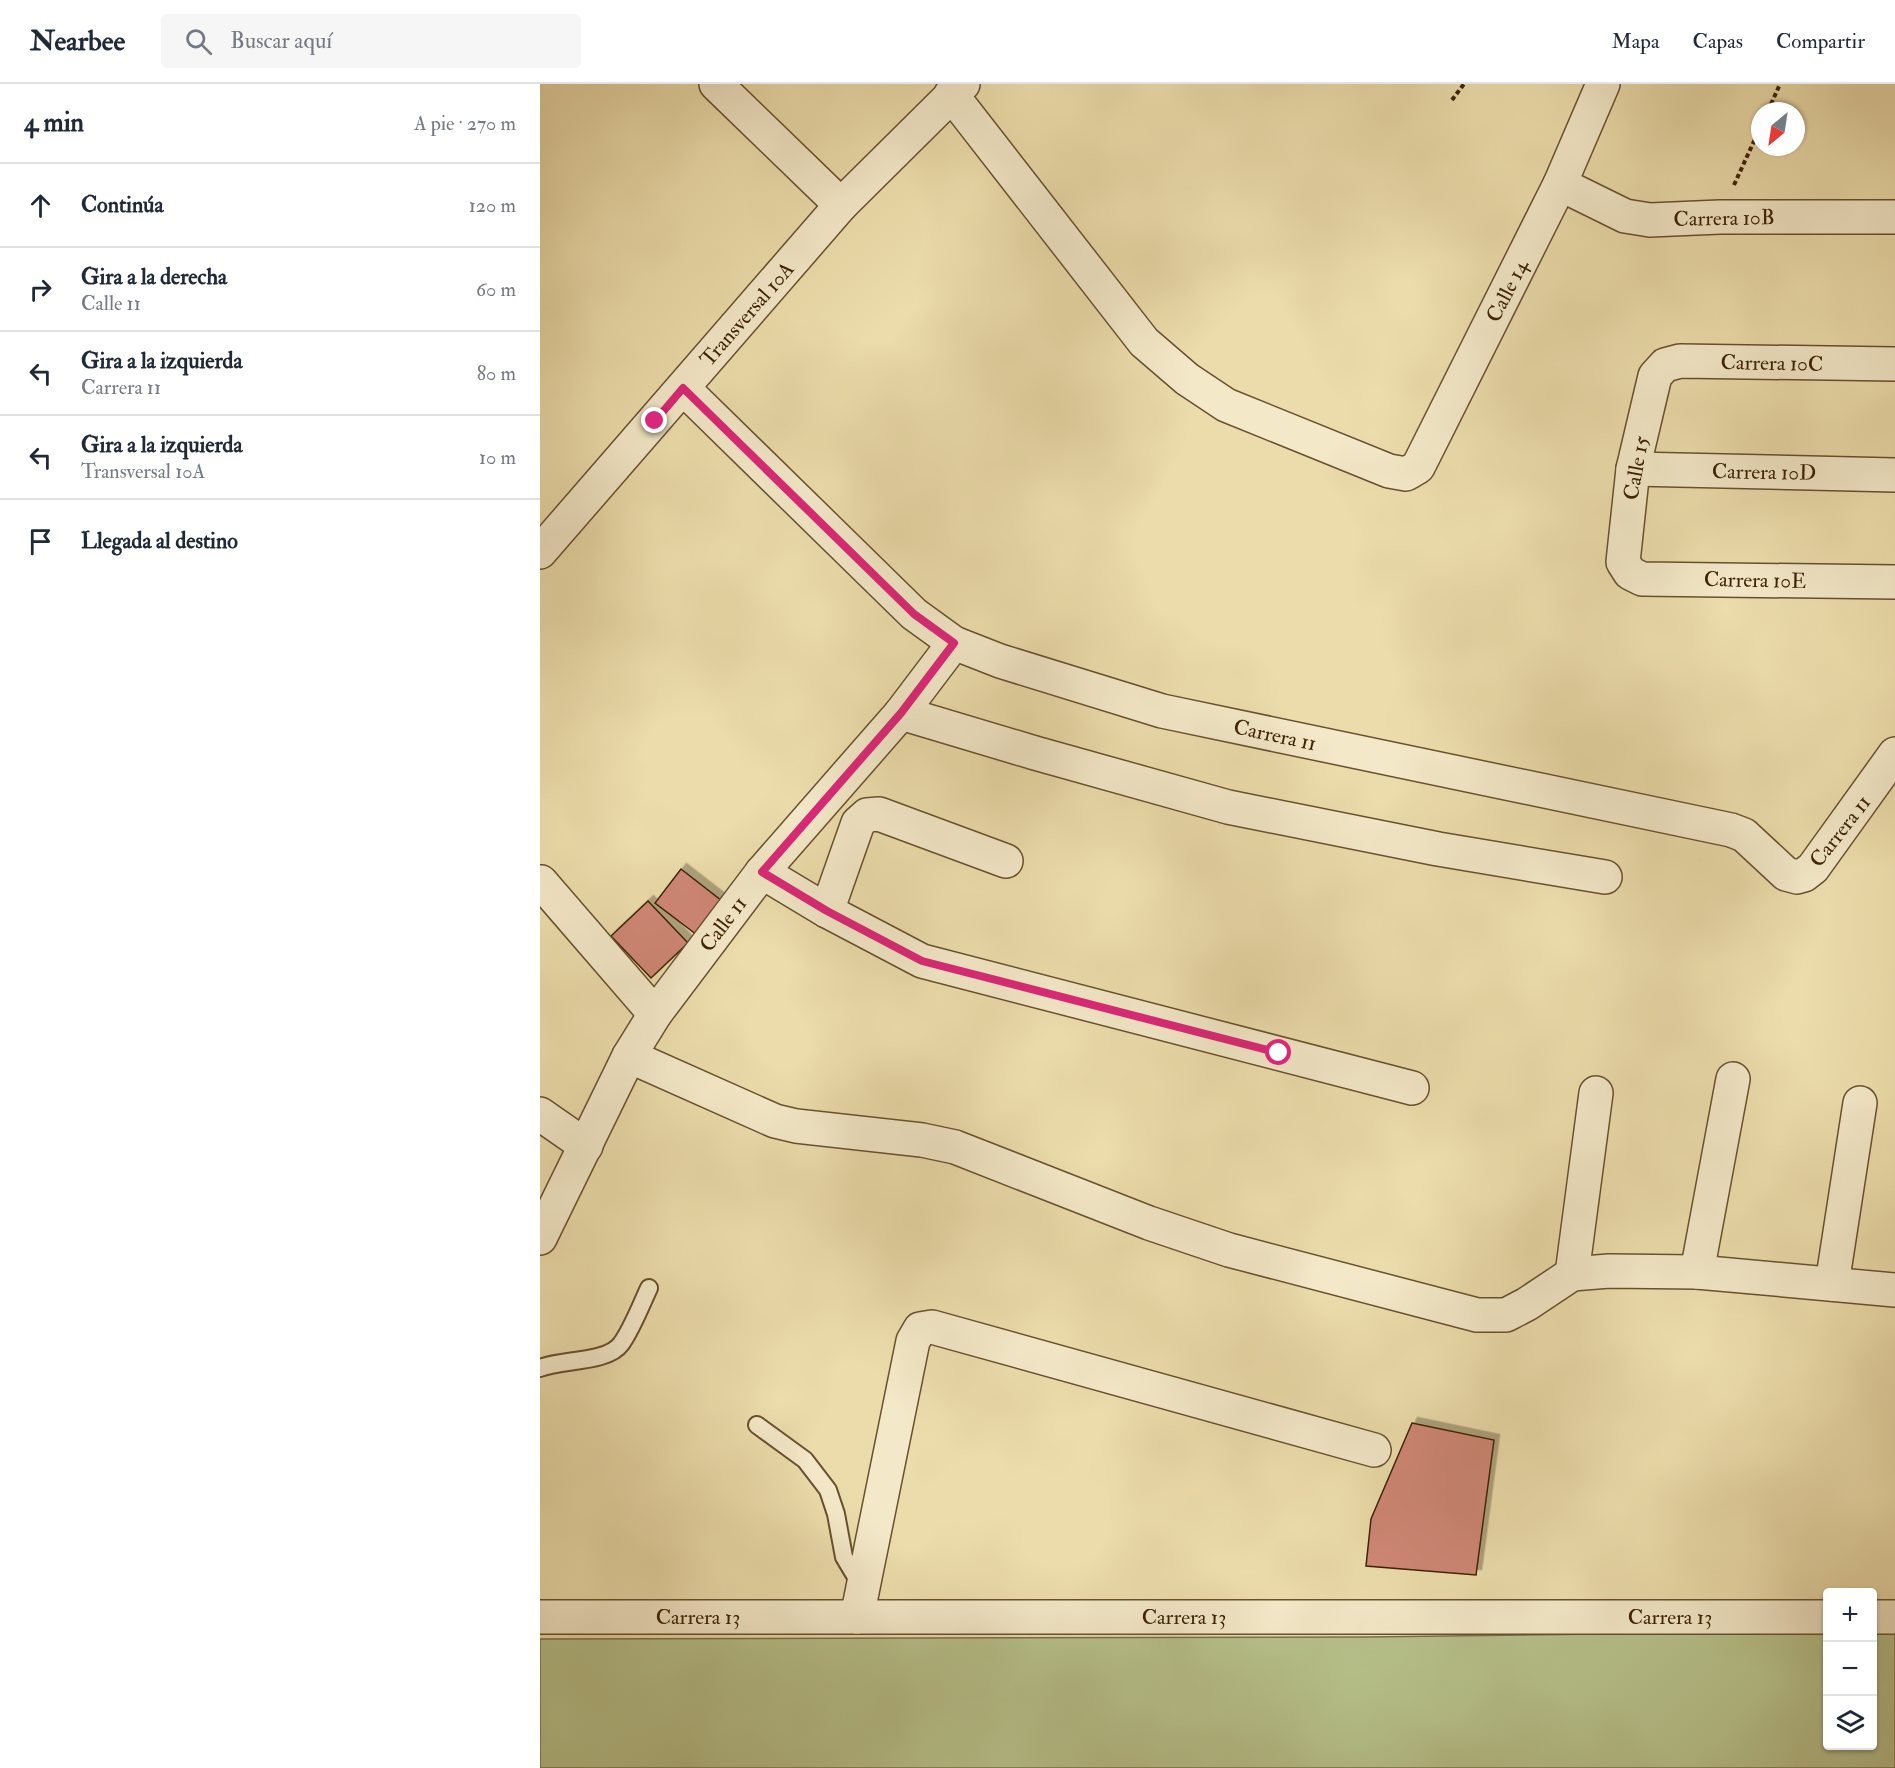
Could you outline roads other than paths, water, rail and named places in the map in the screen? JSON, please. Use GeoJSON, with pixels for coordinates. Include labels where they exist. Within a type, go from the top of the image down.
{"type":"FeatureCollection","features":[{"type":"Feature","properties":{"kind":"street"},"geometry":{"type":"LineString","coordinates":[[716,84],[841,205]]}},
{"type":"Feature","properties":{"kind":"street","name":"Calle 14"},"geometry":{"type":"LineString","coordinates":[[957,89],[1144,342],[1178,372],[1226,405],[1389,471],[1406,474],[1418,466],[1560,184],[1603,84]]}},
{"type":"Feature","properties":{"kind":"street","name":"Transversal 10A"},"geometry":{"type":"LineString","coordinates":[[540,552],[841,205],[957,89]]}},
{"type":"Feature","properties":{"kind":"street","name":"Carrera 10B"},"geometry":{"type":"LineString","coordinates":[[1560,184],[1625,216],[1650,220],[1720,217],[1895,217]]}},
{"type":"Feature","properties":{"kind":"street","name":"Carrera 10C"},"geometry":{"type":"LineString","coordinates":[[1655,376],[1665,366],[1680,361],[1895,364]]}},
{"type":"Feature","properties":{"kind":"street","name":"Calle 15"},"geometry":{"type":"LineString","coordinates":[[1623,562],[1633,468],[1655,376]]}},
{"type":"Feature","properties":{"kind":"street","name":"Carrera 11"},"geometry":{"type":"LineString","coordinates":[[683,388],[914,614],[954,643],[1000,661],[1162,711],[1731,830],[1744,835],[1786,874],[1797,877],[1813,868],[1886,787],[1895,754]]}},
{"type":"Feature","properties":{"kind":"street","name":"Carrera 10D"},"geometry":{"type":"LineString","coordinates":[[1633,468],[1895,475]]}},
{"type":"Feature","properties":{"kind":"street","name":"Carrera 10E"},"geometry":{"type":"LineString","coordinates":[[1623,562],[1630,573],[1642,579],[1895,582]]}},
{"type":"Feature","properties":{"kind":"street","name":"Calle 11"},"geometry":{"type":"LineString","coordinates":[[540,1238],[628,1056],[655,1014],[762,872],[901,713],[954,643]]}},
{"type":"Feature","properties":{"kind":"street"},"geometry":{"type":"LineString","coordinates":[[901,713],[1228,807],[1438,849],[1605,877]]}},
{"type":"Feature","properties":{"kind":"street"},"geometry":{"type":"LineString","coordinates":[[827,911],[858,824],[867,815],[879,814],[1006,861]]}},
{"type":"Feature","properties":{"kind":"street"},"geometry":{"type":"LineString","coordinates":[[762,872],[827,911],[922,961],[1413,1088]]}},
{"type":"Feature","properties":{"kind":"street"},"geometry":{"type":"LineString","coordinates":[[541,882],[655,1014]]}},
{"type":"Feature","properties":{"kind":"street"},"geometry":{"type":"LineString","coordinates":[[628,1056],[775,1121],[796,1126],[922,1140],[955,1147],[1149,1223],[1229,1250],[1477,1315],[1506,1315],[1572,1274],[1609,1271],[1697,1272],[1895,1290]]}},
{"type":"Feature","properties":{"kind":"street"},"geometry":{"type":"LineString","coordinates":[[1697,1272],[1733,1079]]}},
{"type":"Feature","properties":{"kind":"street"},"geometry":{"type":"LineString","coordinates":[[1572,1274],[1596,1093]]}},
{"type":"Feature","properties":{"kind":"street"},"geometry":{"type":"LineString","coordinates":[[1832,1284],[1860,1103]]}},
{"type":"Feature","properties":{"kind":"street"},"geometry":{"type":"LineString","coordinates":[[540,1114],[586,1146]]}},
{"type":"Feature","properties":{"kind":"street"},"geometry":{"type":"LineString","coordinates":[[860,1602],[913,1341],[920,1329],[932,1327],[1374,1450]]}},
{"type":"Feature","properties":{"kind":"street","name":"Carrera 13"},"geometry":{"type":"LineString","coordinates":[[540,1617],[860,1602],[1823,1617]]}},
{"type":"Feature","properties":{"kind":"street"},"geometry":{"type":"LineString","coordinates":[[1877,1617],[1895,1617]]}},
{"type":"Feature","properties":{"kind":"lane"},"geometry":{"type":"LineString","coordinates":[[540,1368],[551,1363],[604,1355],[613,1351],[621,1344],[650,1288]]}},
{"type":"Feature","properties":{"kind":"lane"},"geometry":{"type":"LineString","coordinates":[[758,1425],[806,1460],[828,1490],[836,1514],[844,1557],[860,1602]]}}]}
